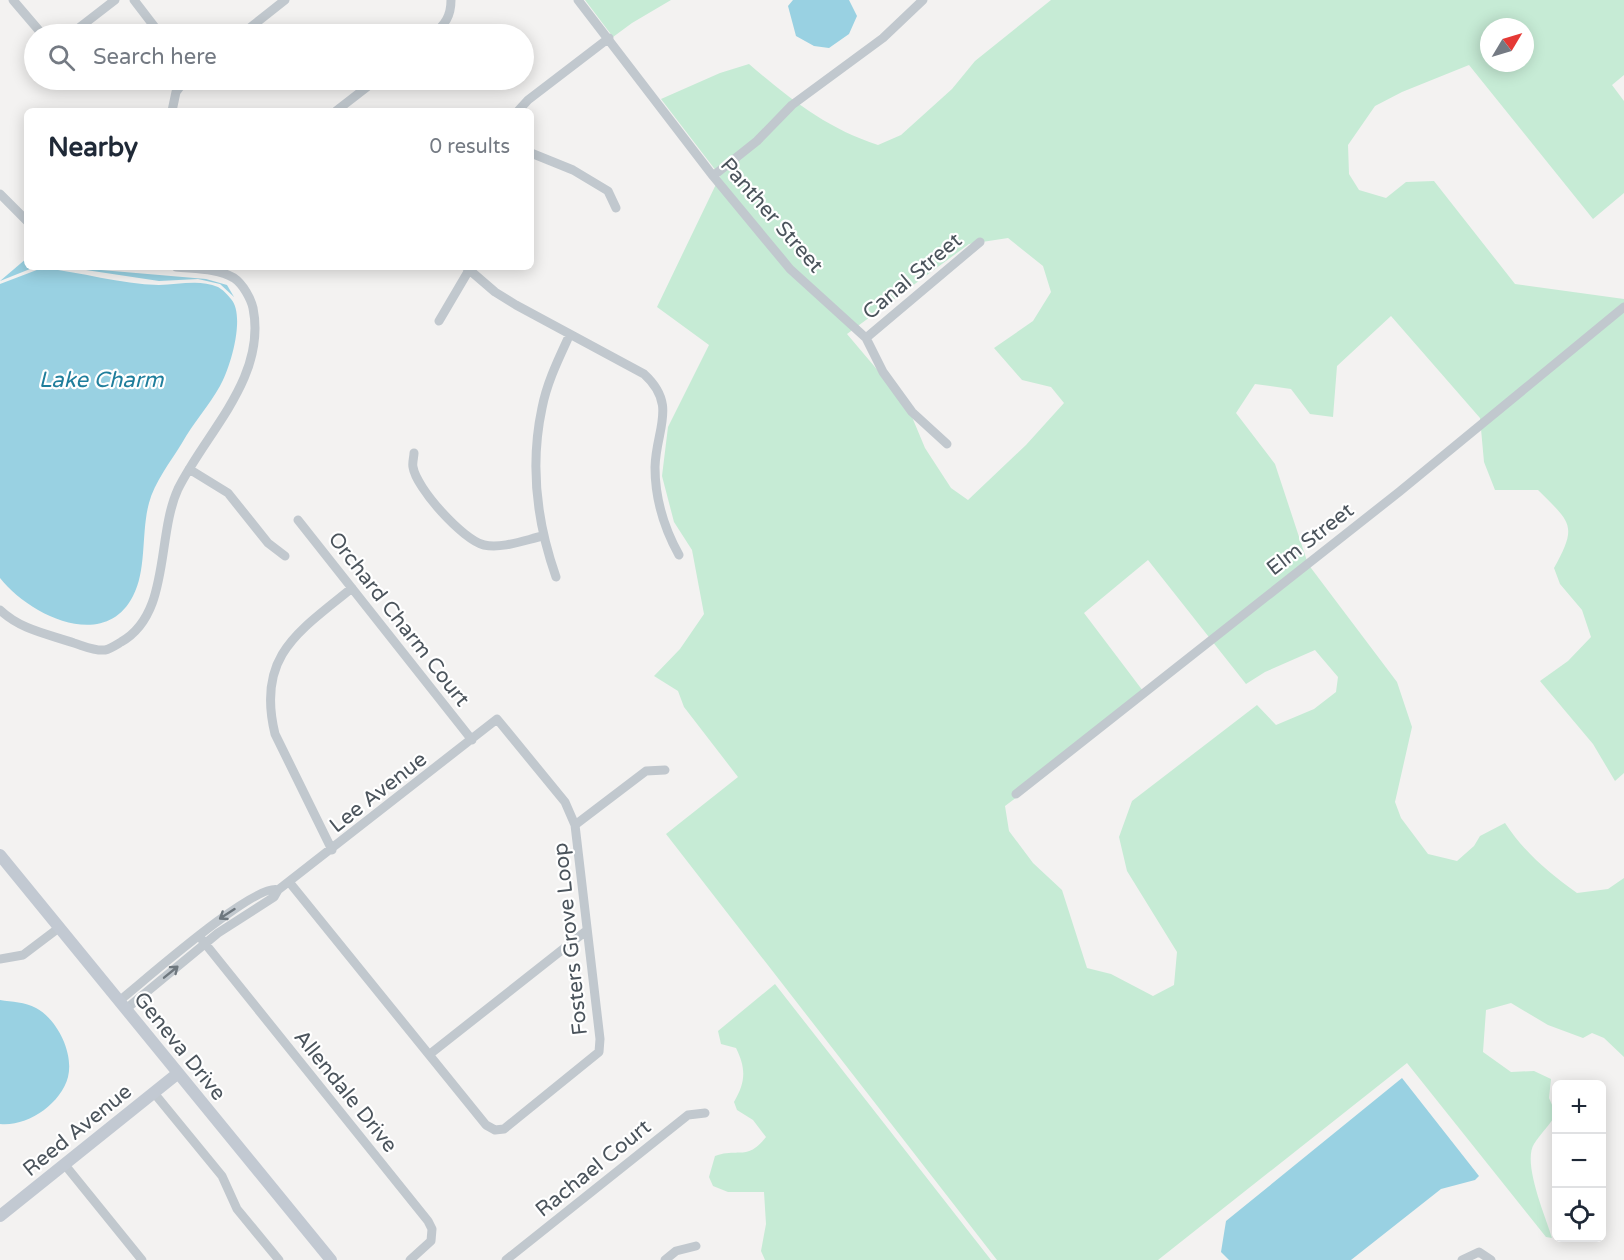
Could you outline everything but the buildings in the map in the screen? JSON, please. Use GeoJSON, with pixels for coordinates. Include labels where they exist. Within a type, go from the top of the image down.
{"type":"FeatureCollection","features":[{"type":"Feature","properties":{"kind":"main road","name":"Geneva Drive"},"geometry":{"type":"LineString","coordinates":[[0,855],[331,1260]]}},
{"type":"Feature","properties":{"kind":"main road","name":"Reed Avenue"},"geometry":{"type":"LineString","coordinates":[[0,1216],[177,1074]]}},
{"type":"Feature","properties":{"kind":"street"},"geometry":{"type":"LineString","coordinates":[[13,0],[33,24]]}},
{"type":"Feature","properties":{"kind":"street"},"geometry":{"type":"LineString","coordinates":[[84,24],[115,0]]}},
{"type":"Feature","properties":{"kind":"street"},"geometry":{"type":"LineString","coordinates":[[134,0],[152,24]]}},
{"type":"Feature","properties":{"kind":"street"},"geometry":{"type":"LineString","coordinates":[[255,24],[285,0]]}},
{"type":"Feature","properties":{"kind":"street"},"geometry":{"type":"LineString","coordinates":[[442,24],[451,12],[451,0]]}},
{"type":"Feature","properties":{"kind":"street","name":"Panther Street"},"geometry":{"type":"LineString","coordinates":[[578,0],[713,176],[790,269],[866,338],[883,372],[912,412],[947,444]]}},
{"type":"Feature","properties":{"kind":"street"},"geometry":{"type":"LineString","coordinates":[[713,176],[757,141],[792,105],[884,38],[923,0]]}},
{"type":"Feature","properties":{"kind":"street"},"geometry":{"type":"LineString","coordinates":[[521,108],[609,38]]}},
{"type":"Feature","properties":{"kind":"street"},"geometry":{"type":"LineString","coordinates":[[173,108],[178,90]]}},
{"type":"Feature","properties":{"kind":"street"},"geometry":{"type":"LineString","coordinates":[[340,108],[363,90]]}},
{"type":"Feature","properties":{"kind":"street"},"geometry":{"type":"LineString","coordinates":[[534,154],[573,170],[608,191],[616,208]]}},
{"type":"Feature","properties":{"kind":"street"},"geometry":{"type":"LineString","coordinates":[[0,194],[24,218]]}},
{"type":"Feature","properties":{"kind":"street","name":"Canal Street"},"geometry":{"type":"LineString","coordinates":[[866,338],[980,242]]}},
{"type":"Feature","properties":{"kind":"street"},"geometry":{"type":"LineString","coordinates":[[0,610],[39,633],[87,648],[107,650],[132,636],[144,622],[154,601],[167,524],[177,490],[243,381],[252,352],[256,325],[251,299],[236,279],[213,270]]}},
{"type":"Feature","properties":{"kind":"street"},"geometry":{"type":"LineString","coordinates":[[439,321],[467,270]]}},
{"type":"Feature","properties":{"kind":"street"},"geometry":{"type":"LineString","coordinates":[[470,270],[495,292],[644,374],[659,389],[664,401],[664,415],[657,446],[657,494],[662,518],[679,555]]}},
{"type":"Feature","properties":{"kind":"street","name":"Elm Street"},"geometry":{"type":"LineString","coordinates":[[1016,794],[1399,492],[1624,308]]}},
{"type":"Feature","properties":{"kind":"street"},"geometry":{"type":"LineString","coordinates":[[556,577],[543,536],[536,476],[542,408],[550,380],[570,334]]}},
{"type":"Feature","properties":{"kind":"street"},"geometry":{"type":"LineString","coordinates":[[414,453],[413,468],[423,486],[439,509],[474,541],[491,546],[543,536]]}},
{"type":"Feature","properties":{"kind":"street"},"geometry":{"type":"LineString","coordinates":[[189,469],[228,493],[268,543],[285,556]]}},
{"type":"Feature","properties":{"kind":"street","name":"Orchard Charm Court"},"geometry":{"type":"LineString","coordinates":[[298,520],[472,740]]}},
{"type":"Feature","properties":{"kind":"street"},"geometry":{"type":"LineString","coordinates":[[332,850],[275,734],[271,716],[271,687],[281,653],[295,634],[352,588]]}},
{"type":"Feature","properties":{"kind":"street","name":"Lee Avenue"},"geometry":{"type":"LineString","coordinates":[[123,1005],[205,944],[274,897],[278,890],[290,883],[498,719]]}},
{"type":"Feature","properties":{"kind":"street","name":"Fosters Grove Loop"},"geometry":{"type":"LineString","coordinates":[[290,883],[486,1125],[495,1130],[504,1129],[599,1052],[600,1039],[575,825],[565,802],[498,719]]}},
{"type":"Feature","properties":{"kind":"street"},"geometry":{"type":"LineString","coordinates":[[575,825],[646,771],[665,770]]}},
{"type":"Feature","properties":{"kind":"street","name":"Lee Avenue"},"geometry":{"type":"LineString","coordinates":[[123,1005],[199,936],[267,889],[278,890]]}},
{"type":"Feature","properties":{"kind":"street"},"geometry":{"type":"LineString","coordinates":[[0,958],[23,955],[60,927]]}},
{"type":"Feature","properties":{"kind":"street"},"geometry":{"type":"LineString","coordinates":[[430,1054],[586,931]]}},
{"type":"Feature","properties":{"kind":"street"},"geometry":{"type":"LineString","coordinates":[[199,936],[205,944]]}},
{"type":"Feature","properties":{"kind":"street","name":"Allendale Drive"},"geometry":{"type":"LineString","coordinates":[[205,944],[428,1221],[432,1229],[431,1241],[411,1260]]}},
{"type":"Feature","properties":{"kind":"street"},"geometry":{"type":"LineString","coordinates":[[154,1093],[222,1176],[237,1209],[279,1260]]}},
{"type":"Feature","properties":{"kind":"street","name":"Rachael Court"},"geometry":{"type":"LineString","coordinates":[[506,1260],[688,1115],[705,1113]]}},
{"type":"Feature","properties":{"kind":"street"},"geometry":{"type":"LineString","coordinates":[[64,1165],[142,1260]]}},
{"type":"Feature","properties":{"kind":"street"},"geometry":{"type":"LineString","coordinates":[[665,1260],[676,1251],[696,1246]]}},
{"type":"Feature","properties":{"kind":"street"},"geometry":{"type":"LineString","coordinates":[[1462,1260],[1479,1252],[1491,1260]]}},
{"type":"Feature","properties":{"kind":"green space"},"geometry":{"type":"Polygon","coordinates":[[[585,0],[671,0],[613,37],[585,0]]]}},
{"type":"Feature","properties":{"kind":"green space"},"geometry":{"type":"Polygon","coordinates":[[[1051,0],[1624,0],[1624,75],[1612,85],[1624,101],[1624,193],[1593,219],[1469,65],[1402,92],[1375,106],[1348,145],[1349,174],[1359,190],[1386,198],[1406,182],[1434,181],[1515,284],[1624,299],[1624,773],[1615,781],[1593,744],[1540,681],[1568,661],[1591,637],[1582,610],[1560,584],[1554,568],[1562,554],[1568,533],[1564,518],[1538,490],[1495,490],[1484,462],[1480,418],[1391,316],[1337,366],[1333,417],[1310,414],[1291,389],[1255,384],[1236,413],[1275,464],[1308,564],[1397,682],[1412,727],[1395,802],[1401,818],[1428,854],[1457,861],[1474,846],[1480,836],[1505,823],[1538,861],[1577,893],[1608,889],[1624,878],[1624,1057],[1604,1038],[1592,1033],[1583,1038],[1548,1025],[1511,1003],[1486,1010],[1483,1052],[1511,1072],[1534,1071],[1551,1079],[1549,1098],[1552,1105],[1552,1120],[1534,1144],[1531,1164],[1536,1190],[1552,1238],[1546,1237],[1407,1063],[1158,1260],[997,1260],[666,834],[738,777],[684,707],[678,691],[654,676],[680,649],[704,614],[692,550],[674,522],[662,476],[668,427],[709,345],[657,307],[720,176],[661,99],[720,73],[749,64],[809,111],[842,130],[878,145],[901,135],[952,89],[975,61],[1051,0]],[[1008,238],[969,244],[847,334],[907,405],[925,448],[951,488],[968,500],[1026,445],[1064,403],[1051,387],[1022,380],[994,348],[1033,321],[1051,292],[1043,266],[1008,238]],[[1148,560],[1084,613],[1143,691],[1044,777],[1005,806],[1009,831],[1033,863],[1062,890],[1087,968],[1111,974],[1153,996],[1174,985],[1177,952],[1127,871],[1119,837],[1132,801],[1257,705],[1276,725],[1314,709],[1336,692],[1338,677],[1315,650],[1265,672],[1246,684],[1148,560]]]}},
{"type":"Feature","properties":{"kind":"green space"},"geometry":{"type":"Polygon","coordinates":[[[775,984],[991,1260],[765,1260],[761,1251],[766,1224],[764,1192],[728,1192],[713,1186],[709,1177],[715,1156],[747,1152],[759,1145],[766,1137],[753,1120],[737,1110],[734,1102],[743,1081],[742,1062],[736,1048],[721,1044],[718,1031],[775,984]]]}},
{"type":"Feature","properties":{"kind":"water"},"geometry":{"type":"Polygon","coordinates":[[[793,0],[849,0],[857,16],[849,34],[829,48],[814,46],[796,36],[788,6],[793,0]]]}},
{"type":"Feature","properties":{"kind":"water"},"geometry":{"type":"Polygon","coordinates":[[[24,261],[24,270],[28,270],[0,281],[24,261]]]}},
{"type":"Feature","properties":{"kind":"water","name":"Lake Charm"},"geometry":{"type":"Polygon","coordinates":[[[37,270],[56,270],[144,284],[196,283],[218,287],[231,299],[235,307],[237,330],[224,378],[163,472],[151,495],[140,575],[133,596],[120,613],[104,622],[86,625],[66,622],[47,615],[29,604],[0,578],[0,284],[37,270]]]}},
{"type":"Feature","properties":{"kind":"water"},"geometry":{"type":"Polygon","coordinates":[[[86,270],[206,279],[227,285],[234,297],[220,284],[198,279],[159,281],[86,270]]]}},
{"type":"Feature","properties":{"kind":"water"},"geometry":{"type":"Polygon","coordinates":[[[0,1000],[18,1002],[44,1013],[62,1038],[69,1068],[64,1087],[51,1105],[32,1118],[10,1124],[0,1124],[0,1000]]]}},
{"type":"Feature","properties":{"kind":"water"},"geometry":{"type":"Polygon","coordinates":[[[1402,1078],[1479,1176],[1475,1180],[1441,1189],[1351,1260],[1229,1260],[1221,1252],[1226,1221],[1402,1078]]]}}]}
